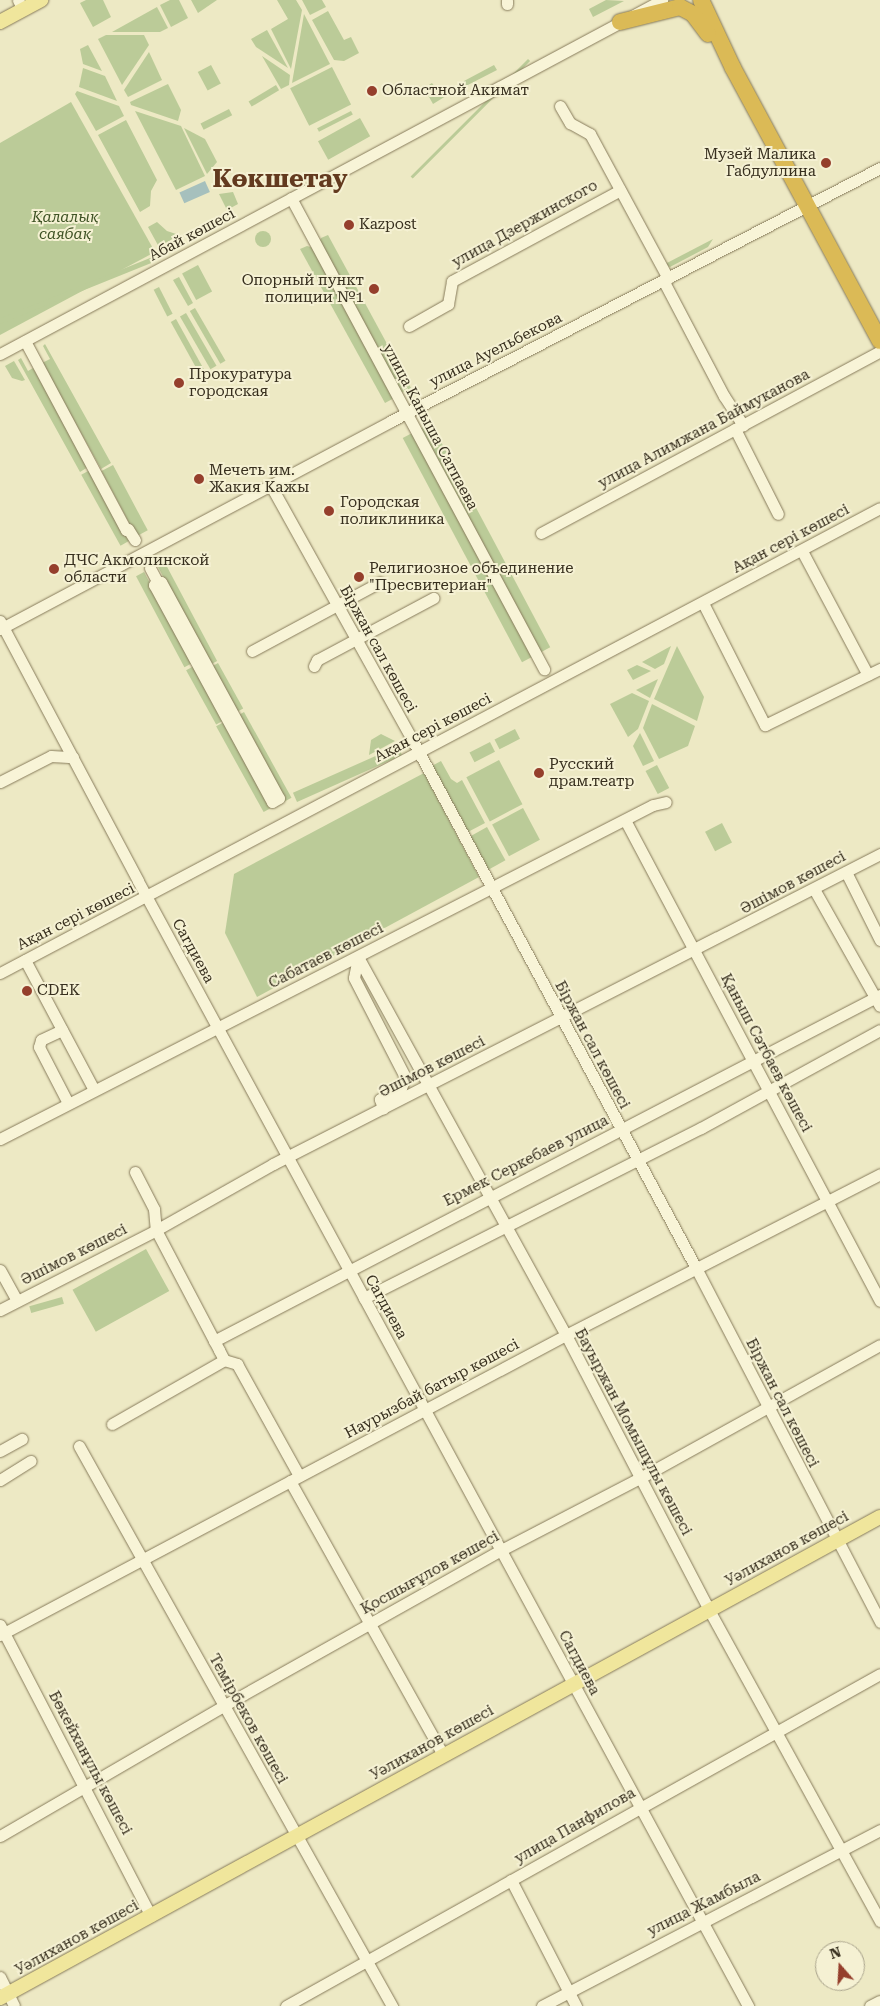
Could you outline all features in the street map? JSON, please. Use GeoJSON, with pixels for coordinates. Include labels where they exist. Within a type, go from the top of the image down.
{"type":"FeatureCollection","features":[{"type":"Feature","properties":{"kind":"highway"},"geometry":{"type":"LineString","coordinates":[[620,22],[650,0]]}},
{"type":"Feature","properties":{"kind":"highway"},"geometry":{"type":"LineString","coordinates":[[701,0],[733,68],[880,341]]}},
{"type":"Feature","properties":{"kind":"highway"},"geometry":{"type":"LineString","coordinates":[[712,0],[733,68]]}},
{"type":"Feature","properties":{"kind":"highway"},"geometry":{"type":"LineString","coordinates":[[620,22],[671,8],[685,9],[697,18],[733,68]]}},
{"type":"Feature","properties":{"kind":"main road"},"geometry":{"type":"LineString","coordinates":[[0,22],[20,5],[41,0]]}},
{"type":"Feature","properties":{"kind":"main road","name":"Уәлиханов көшесі"},"geometry":{"type":"LineString","coordinates":[[8,1999],[151,1916],[880,1516]]}},
{"type":"Feature","properties":{"kind":"street","name":"Абай көшесі"},"geometry":{"type":"LineString","coordinates":[[0,354],[662,0]]}},
{"type":"Feature","properties":{"kind":"street"},"geometry":{"type":"LineString","coordinates":[[560,106],[570,123],[590,134],[620,190],[724,396],[778,514]]}},
{"type":"Feature","properties":{"kind":"street","name":"улица Ауельбекова"},"geometry":{"type":"LineString","coordinates":[[1,626],[127,562],[406,413],[880,168]]}},
{"type":"Feature","properties":{"kind":"street","name":"улица Дзержинского"},"geometry":{"type":"LineString","coordinates":[[409,326],[448,304],[452,281],[620,190]]}},
{"type":"Feature","properties":{"kind":"street","name":"улица Каныша Сатпаева"},"geometry":{"type":"LineString","coordinates":[[291,198],[544,669]]}},
{"type":"Feature","properties":{"kind":"street"},"geometry":{"type":"LineString","coordinates":[[25,341],[39,367],[42,366],[73,428],[104,484],[131,527],[128,529],[135,540]]}},
{"type":"Feature","properties":{"kind":"street","name":"улица Алимжана Баймуканова"},"geometry":{"type":"LineString","coordinates":[[541,533],[880,351]]}},
{"type":"Feature","properties":{"kind":"street","name":"Біржан сал көшесі"},"geometry":{"type":"LineString","coordinates":[[271,486],[419,753],[696,1268],[880,1622]]}},
{"type":"Feature","properties":{"kind":"street","name":"Ақан сері көшесі"},"geometry":{"type":"LineString","coordinates":[[0,973],[147,898],[880,508]]}},
{"type":"Feature","properties":{"kind":"street"},"geometry":{"type":"LineString","coordinates":[[802,551],[868,675]]}},
{"type":"Feature","properties":{"kind":"street"},"geometry":{"type":"LineString","coordinates":[[150,568],[158,583],[162,582],[167,601],[267,783],[279,798],[278,803]]}},
{"type":"Feature","properties":{"kind":"street"},"geometry":{"type":"LineString","coordinates":[[252,651],[337,607],[380,582]]}},
{"type":"Feature","properties":{"kind":"street"},"geometry":{"type":"LineString","coordinates":[[314,666],[317,660],[433,598]]}},
{"type":"Feature","properties":{"kind":"street"},"geometry":{"type":"LineString","coordinates":[[703,603],[765,725],[880,669]]}},
{"type":"Feature","properties":{"kind":"street","name":"Сагдиева"},"geometry":{"type":"LineString","coordinates":[[1,626],[748,2006]]}},
{"type":"Feature","properties":{"kind":"street"},"geometry":{"type":"LineString","coordinates":[[0,782],[51,756],[73,757]]}},
{"type":"Feature","properties":{"kind":"street","name":"Сабатаев көшесі"},"geometry":{"type":"LineString","coordinates":[[0,1139],[490,888],[625,820],[666,802]]}},
{"type":"Feature","properties":{"kind":"street","name":"Қаныш Сәтбаев көшесі"},"geometry":{"type":"LineString","coordinates":[[625,820],[880,1301]]}},
{"type":"Feature","properties":{"kind":"street","name":"Әшімов көшесі"},"geometry":{"type":"LineString","coordinates":[[0,1310],[156,1230],[288,1156],[696,951],[880,854]]}},
{"type":"Feature","properties":{"kind":"street"},"geometry":{"type":"LineString","coordinates":[[846,872],[880,940]]}},
{"type":"Feature","properties":{"kind":"street"},"geometry":{"type":"LineString","coordinates":[[814,889],[879,1000]]}},
{"type":"Feature","properties":{"kind":"street"},"geometry":{"type":"LineString","coordinates":[[358,957],[354,978],[405,1077],[401,1088],[380,1099],[383,1109]]}},
{"type":"Feature","properties":{"kind":"street","name":"Бауыржан Момышұлы көшесі"},"geometry":{"type":"LineString","coordinates":[[358,957],[566,1335],[709,1610],[843,1850],[880,1921]]}},
{"type":"Feature","properties":{"kind":"street"},"geometry":{"type":"LineString","coordinates":[[25,960],[94,1090]]}},
{"type":"Feature","properties":{"kind":"street","name":"Ермек Серкебаев улица"},"geometry":{"type":"LineString","coordinates":[[214,1341],[348,1269],[753,1059],[879,1000]]}},
{"type":"Feature","properties":{"kind":"street"},"geometry":{"type":"LineString","coordinates":[[62,1030],[42,1040],[39,1047],[68,1103]]}},
{"type":"Feature","properties":{"kind":"street"},"geometry":{"type":"LineString","coordinates":[[364,1298],[504,1225],[701,1128],[880,1030]]}},
{"type":"Feature","properties":{"kind":"street"},"geometry":{"type":"LineString","coordinates":[[134,1172],[154,1209],[156,1230],[224,1360]]}},
{"type":"Feature","properties":{"kind":"street","name":"Наурызбай батыр көшесі"},"geometry":{"type":"LineString","coordinates":[[1,1631],[143,1559],[566,1335],[880,1174]]}},
{"type":"Feature","properties":{"kind":"street"},"geometry":{"type":"LineString","coordinates":[[0,1270],[17,1301]]}},
{"type":"Feature","properties":{"kind":"street","name":"Қосшығұлов көшесі"},"geometry":{"type":"LineString","coordinates":[[0,1836],[223,1706],[501,1550],[640,1478],[880,1345]]}},
{"type":"Feature","properties":{"kind":"street"},"geometry":{"type":"LineString","coordinates":[[112,1424],[224,1360],[238,1364],[295,1479],[443,1755]]}},
{"type":"Feature","properties":{"kind":"street"},"geometry":{"type":"LineString","coordinates":[[0,1451],[22,1439]]}},
{"type":"Feature","properties":{"kind":"street","name":"Темірбеков көшесі"},"geometry":{"type":"LineString","coordinates":[[79,1446],[392,2006]]}},
{"type":"Feature","properties":{"kind":"street"},"geometry":{"type":"LineString","coordinates":[[0,1480],[31,1461]]}},
{"type":"Feature","properties":{"kind":"street","name":"Бөкейханұлы көшесі"},"geometry":{"type":"LineString","coordinates":[[1,1631],[86,1785],[151,1916]]}},
{"type":"Feature","properties":{"kind":"street","name":"улица Панфилова"},"geometry":{"type":"LineString","coordinates":[[286,2006],[368,1962],[640,1807],[880,1674]]}},
{"type":"Feature","properties":{"kind":"street","name":"улица Жамбыла"},"geometry":{"type":"LineString","coordinates":[[542,2006],[880,1830]]}},
{"type":"Feature","properties":{"kind":"street"},"geometry":{"type":"LineString","coordinates":[[511,1880],[576,2006]]}},
{"type":"Feature","properties":{"kind":"street"},"geometry":{"type":"LineString","coordinates":[[0,1977],[8,1999]]}},
{"type":"Feature","properties":{"kind":"street"},"geometry":{"type":"LineString","coordinates":[[870,2006],[880,2001]]}},
{"type":"Feature","properties":{"kind":"green space"},"geometry":{"type":"Polygon","coordinates":[[[86,0],[103,0],[111,17],[93,27],[80,3],[86,0]]]}},
{"type":"Feature","properties":{"kind":"green space"},"geometry":{"type":"Polygon","coordinates":[[[170,0],[179,0],[188,18],[171,27],[160,5],[170,0]]]}},
{"type":"Feature","properties":{"kind":"green space"},"geometry":{"type":"Polygon","coordinates":[[[191,0],[217,0],[198,13],[191,0]]]}},
{"type":"Feature","properties":{"kind":"green space"},"geometry":{"type":"Polygon","coordinates":[[[277,0],[296,0],[302,10],[291,69],[271,29],[288,19],[277,0]]]}},
{"type":"Feature","properties":{"kind":"green space"},"geometry":{"type":"Polygon","coordinates":[[[302,0],[322,0],[326,7],[310,15],[302,0]]]}},
{"type":"Feature","properties":{"kind":"green space"},"geometry":{"type":"Polygon","coordinates":[[[606,0],[624,1],[593,17],[589,9],[606,0]]]}},
{"type":"Feature","properties":{"kind":"green space"},"geometry":{"type":"Polygon","coordinates":[[[157,7],[168,28],[160,32],[112,32],[157,7]]]}},
{"type":"Feature","properties":{"kind":"green space"},"geometry":{"type":"Polygon","coordinates":[[[328,11],[344,40],[351,37],[359,53],[344,61],[334,60],[312,20],[328,11]]]}},
{"type":"Feature","properties":{"kind":"green space"},"geometry":{"type":"Polygon","coordinates":[[[304,14],[330,64],[292,83],[304,14]]]}},
{"type":"Feature","properties":{"kind":"green space"},"geometry":{"type":"Polygon","coordinates":[[[267,30],[288,68],[256,47],[251,39],[267,30]]]}},
{"type":"Feature","properties":{"kind":"green space"},"geometry":{"type":"Polygon","coordinates":[[[106,35],[144,35],[149,45],[122,85],[98,39],[106,35]]]}},
{"type":"Feature","properties":{"kind":"green space"},"geometry":{"type":"Polygon","coordinates":[[[88,45],[102,71],[83,64],[80,49],[88,45]]]}},
{"type":"Feature","properties":{"kind":"green space"},"geometry":{"type":"Polygon","coordinates":[[[149,52],[162,80],[128,97],[124,90],[149,52]]]}},
{"type":"Feature","properties":{"kind":"green space"},"geometry":{"type":"Polygon","coordinates":[[[262,56],[290,75],[289,85],[281,89],[262,56]]]}},
{"type":"Feature","properties":{"kind":"green space"},"geometry":{"type":"Polygon","coordinates":[[[528,59],[530,61],[413,179],[411,176],[528,59]]]}},
{"type":"Feature","properties":{"kind":"green space"},"geometry":{"type":"Polygon","coordinates":[[[211,65],[221,84],[208,91],[198,72],[211,65]]]}},
{"type":"Feature","properties":{"kind":"green space"},"geometry":{"type":"Polygon","coordinates":[[[494,65],[497,70],[460,89],[464,81],[494,65]]]}},
{"type":"Feature","properties":{"kind":"green space"},"geometry":{"type":"Polygon","coordinates":[[[332,67],[351,104],[309,126],[290,88],[332,67]]]}},
{"type":"Feature","properties":{"kind":"green space"},"geometry":{"type":"Polygon","coordinates":[[[83,68],[105,76],[117,101],[79,87],[83,68]]]}},
{"type":"Feature","properties":{"kind":"green space"},"geometry":{"type":"Polygon","coordinates":[[[432,83],[435,87],[440,85],[446,96],[433,104],[424,88],[432,83]]]}},
{"type":"Feature","properties":{"kind":"green space"},"geometry":{"type":"Polygon","coordinates":[[[168,84],[181,110],[178,121],[131,105],[130,102],[168,84]]]}},
{"type":"Feature","properties":{"kind":"green space"},"geometry":{"type":"Polygon","coordinates":[[[276,85],[279,90],[252,107],[249,101],[276,85]]]}},
{"type":"Feature","properties":{"kind":"green space"},"geometry":{"type":"Polygon","coordinates":[[[77,91],[119,106],[124,116],[96,131],[75,94],[77,91]]]}},
{"type":"Feature","properties":{"kind":"green space","name":"Қалалық саябақ"},"geometry":{"type":"Polygon","coordinates":[[[71,102],[155,252],[0,335],[0,143],[71,102]]]}},
{"type":"Feature","properties":{"kind":"green space"},"geometry":{"type":"Polygon","coordinates":[[[229,109],[232,115],[204,130],[200,124],[229,109]]]}},
{"type":"Feature","properties":{"kind":"green space"},"geometry":{"type":"Polygon","coordinates":[[[135,111],[181,126],[205,176],[176,190],[135,111]]]}},
{"type":"Feature","properties":{"kind":"green space"},"geometry":{"type":"Polygon","coordinates":[[[351,111],[353,115],[319,132],[317,128],[351,111]]]}},
{"type":"Feature","properties":{"kind":"green space"},"geometry":{"type":"Polygon","coordinates":[[[360,118],[370,136],[328,160],[318,141],[360,118]]]}},
{"type":"Feature","properties":{"kind":"green space"},"geometry":{"type":"Polygon","coordinates":[[[126,120],[157,180],[151,191],[150,206],[140,212],[98,135],[126,120]]]}},
{"type":"Feature","properties":{"kind":"green space"},"geometry":{"type":"Polygon","coordinates":[[[184,128],[205,139],[217,162],[207,174],[184,128]]]}},
{"type":"Feature","properties":{"kind":"green space"},"geometry":{"type":"Polygon","coordinates":[[[233,192],[238,204],[227,210],[219,194],[233,192]]]}},
{"type":"Feature","properties":{"kind":"green space"},"geometry":{"type":"Polygon","coordinates":[[[157,222],[167,231],[179,235],[159,247],[148,227],[157,222]]]}},
{"type":"Feature","properties":{"kind":"green space"},"geometry":{"type":"Polygon","coordinates":[[[263,231],[269,233],[271,239],[269,245],[263,247],[257,245],[255,239],[257,233],[263,231]]]}},
{"type":"Feature","properties":{"kind":"green space"},"geometry":{"type":"Polygon","coordinates":[[[328,235],[411,388],[399,394],[318,245],[321,238],[328,235]]]}},
{"type":"Feature","properties":{"kind":"green space"},"geometry":{"type":"Polygon","coordinates":[[[713,239],[708,247],[670,267],[665,264],[713,239]]]}},
{"type":"Feature","properties":{"kind":"green space"},"geometry":{"type":"Polygon","coordinates":[[[307,246],[314,248],[396,397],[385,403],[300,249],[307,246]]]}},
{"type":"Feature","properties":{"kind":"green space"},"geometry":{"type":"Polygon","coordinates":[[[155,256],[157,261],[0,324],[0,319],[155,256]]]}},
{"type":"Feature","properties":{"kind":"green space"},"geometry":{"type":"Polygon","coordinates":[[[198,265],[212,291],[196,300],[182,273],[198,265]]]}},
{"type":"Feature","properties":{"kind":"green space"},"geometry":{"type":"Polygon","coordinates":[[[179,277],[193,303],[188,306],[173,280],[179,277]]]}},
{"type":"Feature","properties":{"kind":"green space"},"geometry":{"type":"Polygon","coordinates":[[[159,287],[173,314],[167,316],[154,290],[159,287]]]}},
{"type":"Feature","properties":{"kind":"green space"},"geometry":{"type":"Polygon","coordinates":[[[195,308],[226,361],[220,364],[190,311],[195,308]]]}},
{"type":"Feature","properties":{"kind":"green space"},"geometry":{"type":"Polygon","coordinates":[[[186,313],[217,366],[210,369],[180,316],[186,313]]]}},
{"type":"Feature","properties":{"kind":"green space"},"geometry":{"type":"Polygon","coordinates":[[[176,319],[205,371],[200,374],[171,322],[176,319]]]}},
{"type":"Feature","properties":{"kind":"green space"},"geometry":{"type":"Polygon","coordinates":[[[45,344],[111,463],[101,469],[42,363],[50,359],[43,346],[45,344]]]}},
{"type":"Feature","properties":{"kind":"green space"},"geometry":{"type":"Polygon","coordinates":[[[21,358],[28,371],[33,368],[88,467],[80,472],[18,360],[21,358]]]}},
{"type":"Feature","properties":{"kind":"green space"},"geometry":{"type":"Polygon","coordinates":[[[14,361],[25,380],[12,378],[5,366],[14,361]]]}},
{"type":"Feature","properties":{"kind":"green space"},"geometry":{"type":"Polygon","coordinates":[[[431,423],[550,647],[522,662],[403,438],[431,423]]]}},
{"type":"Feature","properties":{"kind":"green space"},"geometry":{"type":"Polygon","coordinates":[[[113,465],[148,530],[136,536],[102,471],[113,465]]]}},
{"type":"Feature","properties":{"kind":"green space"},"geometry":{"type":"Polygon","coordinates":[[[90,470],[129,541],[121,546],[81,475],[90,470]]]}},
{"type":"Feature","properties":{"kind":"green space"},"geometry":{"type":"Polygon","coordinates":[[[165,563],[217,661],[210,665],[158,567],[165,563]]]}},
{"type":"Feature","properties":{"kind":"green space"},"geometry":{"type":"Polygon","coordinates":[[[144,572],[192,663],[184,667],[136,576],[144,572]]]}},
{"type":"Feature","properties":{"kind":"green space"},"geometry":{"type":"Polygon","coordinates":[[[671,646],[664,664],[655,669],[642,662],[671,646]]]}},
{"type":"Feature","properties":{"kind":"green space"},"geometry":{"type":"Polygon","coordinates":[[[677,646],[704,697],[697,721],[654,699],[677,646]]]}},
{"type":"Feature","properties":{"kind":"green space"},"geometry":{"type":"Polygon","coordinates":[[[218,663],[243,708],[236,712],[211,667],[218,663]]]}},
{"type":"Feature","properties":{"kind":"green space"},"geometry":{"type":"Polygon","coordinates":[[[637,665],[651,671],[633,680],[627,670],[637,665]]]}},
{"type":"Feature","properties":{"kind":"green space"},"geometry":{"type":"Polygon","coordinates":[[[194,666],[224,720],[216,725],[186,670],[194,666]]]}},
{"type":"Feature","properties":{"kind":"green space"},"geometry":{"type":"Polygon","coordinates":[[[658,679],[650,698],[636,690],[658,679]]]}},
{"type":"Feature","properties":{"kind":"green space"},"geometry":{"type":"Polygon","coordinates":[[[632,693],[649,701],[638,729],[628,737],[610,704],[632,693]]]}},
{"type":"Feature","properties":{"kind":"green space"},"geometry":{"type":"Polygon","coordinates":[[[652,704],[695,726],[688,746],[659,759],[643,728],[652,704]]]}},
{"type":"Feature","properties":{"kind":"green space"},"geometry":{"type":"Polygon","coordinates":[[[244,712],[292,798],[285,802],[237,716],[244,712]]]}},
{"type":"Feature","properties":{"kind":"green space"},"geometry":{"type":"Polygon","coordinates":[[[224,722],[272,808],[264,812],[216,726],[224,722]]]}},
{"type":"Feature","properties":{"kind":"green space"},"geometry":{"type":"Polygon","coordinates":[[[515,729],[520,739],[500,749],[495,739],[515,729]]]}},
{"type":"Feature","properties":{"kind":"green space"},"geometry":{"type":"Polygon","coordinates":[[[640,733],[654,761],[643,766],[633,746],[640,733]]]}},
{"type":"Feature","properties":{"kind":"green space"},"geometry":{"type":"Polygon","coordinates":[[[381,734],[395,741],[369,755],[371,740],[381,734]]]}},
{"type":"Feature","properties":{"kind":"green space"},"geometry":{"type":"Polygon","coordinates":[[[490,742],[495,752],[475,762],[470,752],[490,742]]]}},
{"type":"Feature","properties":{"kind":"green space"},"geometry":{"type":"Polygon","coordinates":[[[398,746],[402,755],[297,802],[293,793],[398,746]]]}},
{"type":"Feature","properties":{"kind":"green space"},"geometry":{"type":"Polygon","coordinates":[[[499,760],[522,804],[490,822],[466,777],[499,760]]]}},
{"type":"Feature","properties":{"kind":"green space"},"geometry":{"type":"Polygon","coordinates":[[[441,761],[451,779],[457,783],[462,780],[485,823],[466,833],[430,767],[441,761]]]}},
{"type":"Feature","properties":{"kind":"green space"},"geometry":{"type":"Polygon","coordinates":[[[657,765],[669,788],[658,794],[646,771],[657,765]]]}},
{"type":"Feature","properties":{"kind":"green space"},"geometry":{"type":"Polygon","coordinates":[[[424,773],[479,877],[257,997],[225,933],[234,874],[424,773]]]}},
{"type":"Feature","properties":{"kind":"green space"},"geometry":{"type":"Polygon","coordinates":[[[523,808],[540,840],[509,856],[492,824],[523,808]]]}},
{"type":"Feature","properties":{"kind":"green space"},"geometry":{"type":"Polygon","coordinates":[[[722,823],[732,843],[715,851],[705,832],[722,823]]]}},
{"type":"Feature","properties":{"kind":"green space"},"geometry":{"type":"Polygon","coordinates":[[[487,827],[505,860],[487,870],[469,837],[487,827]]]}},
{"type":"Feature","properties":{"kind":"green space"},"geometry":{"type":"Polygon","coordinates":[[[146,1249],[169,1291],[96,1332],[73,1290],[146,1249]]]}},
{"type":"Feature","properties":{"kind":"green space"},"geometry":{"type":"Polygon","coordinates":[[[62,1297],[64,1304],[31,1313],[29,1306],[62,1297]]]}},
{"type":"Feature","properties":{"kind":"water"},"geometry":{"type":"Polygon","coordinates":[[[205,181],[210,192],[184,203],[179,192],[205,181]]]}},
{"type":"Feature","properties":{"kind":"place","name":"Областной Акимат"},"geometry":{"type":"Point","coordinates":[372,91]}},
{"type":"Feature","properties":{"kind":"place","name":"Музей Малика Габдуллина"},"geometry":{"type":"Point","coordinates":[826,163]}},
{"type":"Feature","properties":{"kind":"place","name":"Kazpost"},"geometry":{"type":"Point","coordinates":[349,225]}},
{"type":"Feature","properties":{"kind":"place","name":"Опорный пункт полиции №1"},"geometry":{"type":"Point","coordinates":[374,289]}},
{"type":"Feature","properties":{"kind":"place","name":"Прокуратура городская"},"geometry":{"type":"Point","coordinates":[179,383]}},
{"type":"Feature","properties":{"kind":"place","name":"Мечеть им. Жакия Кажы"},"geometry":{"type":"Point","coordinates":[199,479]}},
{"type":"Feature","properties":{"kind":"place","name":"Городская поликлиника"},"geometry":{"type":"Point","coordinates":[329,511]}},
{"type":"Feature","properties":{"kind":"place","name":"ДЧС Акмолинской области"},"geometry":{"type":"Point","coordinates":[54,569]}},
{"type":"Feature","properties":{"kind":"place","name":"Религиозное объединение \"Пресвитериан\""},"geometry":{"type":"Point","coordinates":[359,577]}},
{"type":"Feature","properties":{"kind":"place","name":"Русский драм.театр"},"geometry":{"type":"Point","coordinates":[539,773]}},
{"type":"Feature","properties":{"kind":"place","name":"CDEK"},"geometry":{"type":"Point","coordinates":[27,991]}},
{"type":"Feature","properties":{"kind":"district","name":"Көкшетау"},"geometry":{"type":"Point","coordinates":[280,179]}}]}
